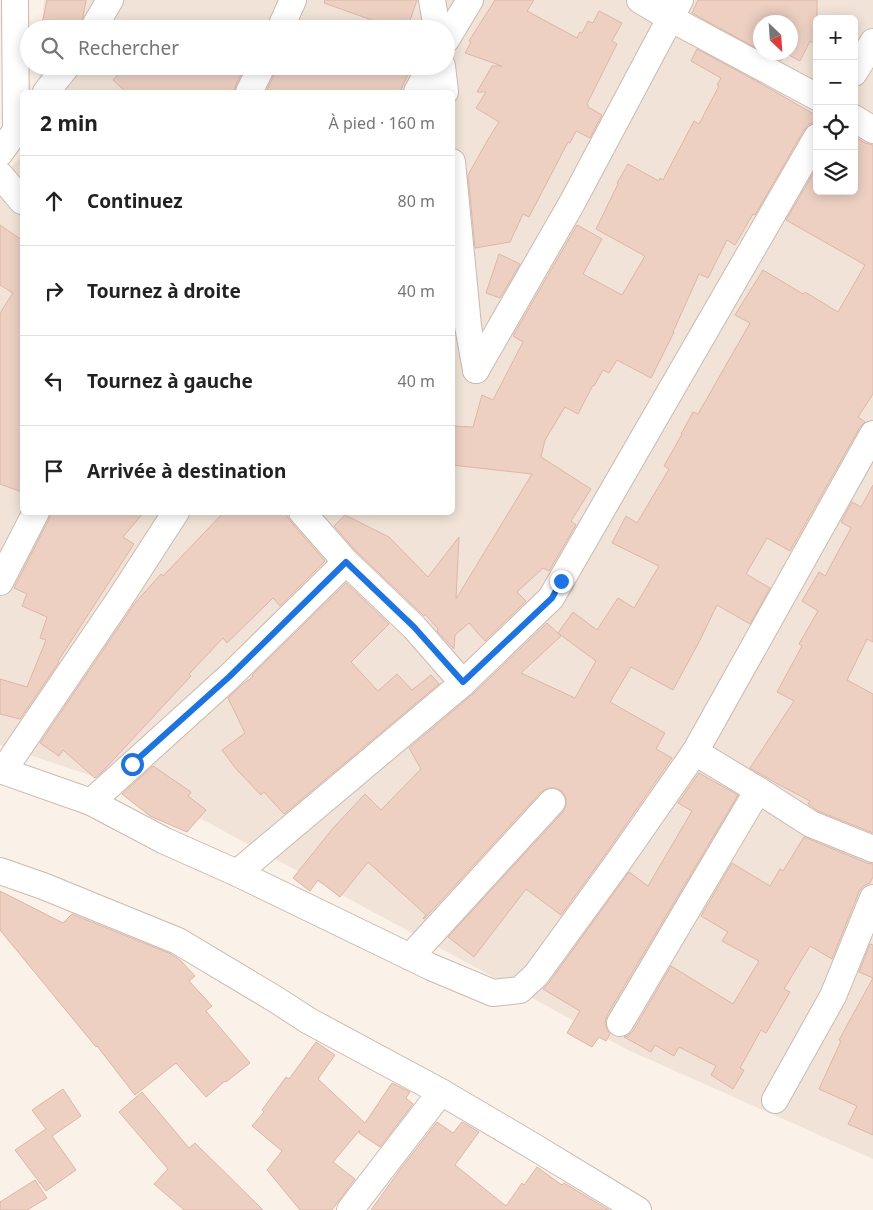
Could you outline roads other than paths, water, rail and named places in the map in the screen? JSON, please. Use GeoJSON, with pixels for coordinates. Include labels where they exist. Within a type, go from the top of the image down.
{"type":"FeatureCollection","features":[{"type":"Feature","properties":{"kind":"street"},"geometry":{"type":"LineString","coordinates":[[0,153],[19,126],[15,0]]}},
{"type":"Feature","properties":{"kind":"street"},"geometry":{"type":"LineString","coordinates":[[98,20],[110,0]]}},
{"type":"Feature","properties":{"kind":"street"},"geometry":{"type":"LineString","coordinates":[[284,20],[293,0]]}},
{"type":"Feature","properties":{"kind":"street"},"geometry":{"type":"LineString","coordinates":[[432,0],[435,20]]}},
{"type":"Feature","properties":{"kind":"street"},"geometry":{"type":"LineString","coordinates":[[455,25],[470,0]]}},
{"type":"Feature","properties":{"kind":"street"},"geometry":{"type":"LineString","coordinates":[[640,0],[675,9],[813,95]]}},
{"type":"Feature","properties":{"kind":"street"},"geometry":{"type":"LineString","coordinates":[[455,193],[468,326],[476,370],[572,203],[675,9]]}},
{"type":"Feature","properties":{"kind":"street"},"geometry":{"type":"LineString","coordinates":[[858,67],[873,42]]}},
{"type":"Feature","properties":{"kind":"street"},"geometry":{"type":"LineString","coordinates":[[48,90],[60,75]]}},
{"type":"Feature","properties":{"kind":"street"},"geometry":{"type":"LineString","coordinates":[[250,90],[258,75]]}},
{"type":"Feature","properties":{"kind":"street"},"geometry":{"type":"LineString","coordinates":[[417,90],[426,75]]}},
{"type":"Feature","properties":{"kind":"street"},"geometry":{"type":"LineString","coordinates":[[443,75],[445,90]]}},
{"type":"Feature","properties":{"kind":"street"},"geometry":{"type":"LineString","coordinates":[[858,121],[873,130]]}},
{"type":"Feature","properties":{"kind":"street"},"geometry":{"type":"LineString","coordinates":[[237,873],[463,682],[552,598],[813,144]]}},
{"type":"Feature","properties":{"kind":"street"},"geometry":{"type":"LineString","coordinates":[[0,175],[20,199]]}},
{"type":"Feature","properties":{"kind":"street"},"geometry":{"type":"LineString","coordinates":[[174,515],[126,589],[1,771],[91,802],[165,841],[237,873],[431,967],[492,993],[520,990],[536,975],[695,752],[873,434]]}},
{"type":"Feature","properties":{"kind":"street"},"geometry":{"type":"LineString","coordinates":[[0,582],[34,515]]}},
{"type":"Feature","properties":{"kind":"street"},"geometry":{"type":"LineString","coordinates":[[305,515],[346,562],[414,627],[463,682]]}},
{"type":"Feature","properties":{"kind":"street"},"geometry":{"type":"LineString","coordinates":[[91,802],[229,677],[346,562]]}},
{"type":"Feature","properties":{"kind":"street"},"geometry":{"type":"LineString","coordinates":[[695,752],[811,824],[873,848]]}},
{"type":"Feature","properties":{"kind":"street"},"geometry":{"type":"LineString","coordinates":[[620,1023],[758,790]]}},
{"type":"Feature","properties":{"kind":"street"},"geometry":{"type":"LineString","coordinates":[[410,957],[552,802]]}},
{"type":"Feature","properties":{"kind":"street"},"geometry":{"type":"LineString","coordinates":[[0,871],[43,886],[178,941],[309,1021],[441,1092],[638,1210]]}},
{"type":"Feature","properties":{"kind":"street"},"geometry":{"type":"LineString","coordinates":[[775,1100],[832,996],[873,898]]}},
{"type":"Feature","properties":{"kind":"street"},"geometry":{"type":"LineString","coordinates":[[350,1210],[441,1092]]}}]}
